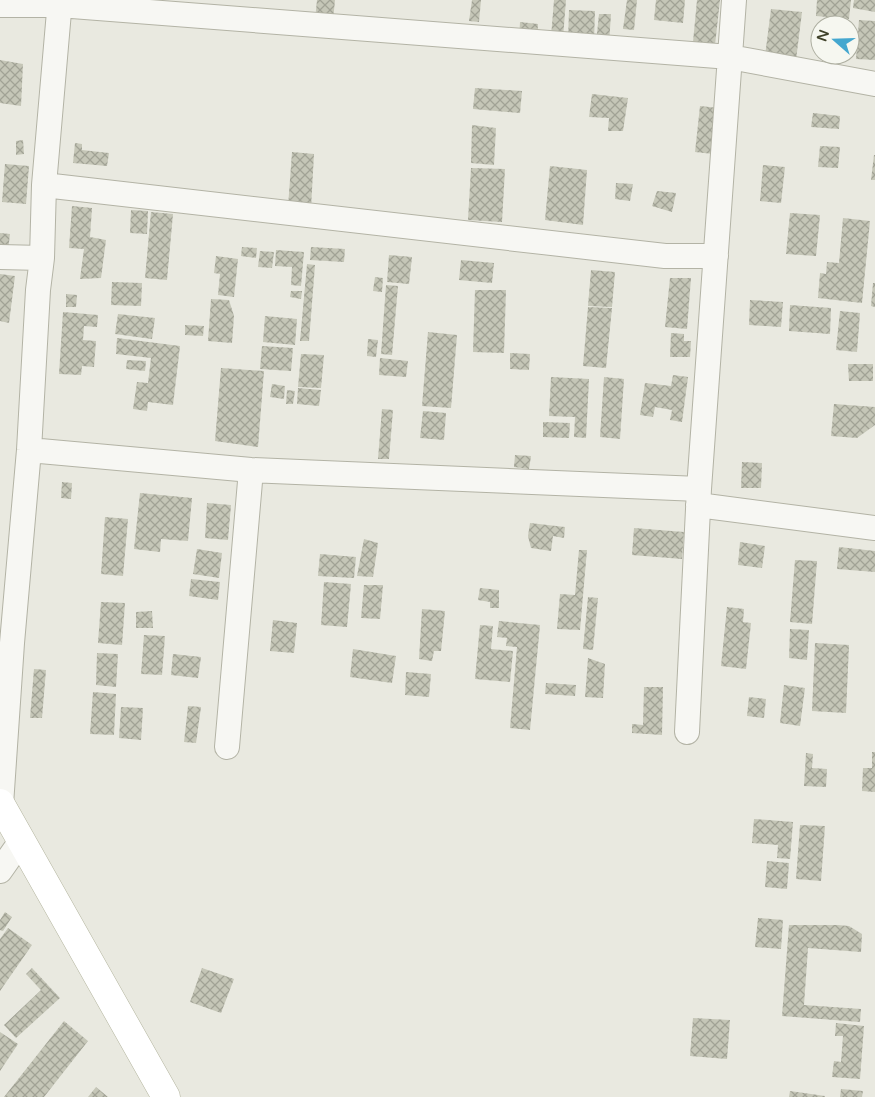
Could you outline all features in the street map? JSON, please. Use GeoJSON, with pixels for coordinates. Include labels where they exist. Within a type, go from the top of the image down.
{"type":"FeatureCollection","features":[{"type":"Feature","properties":{"kind":"main road"},"geometry":{"type":"LineString","coordinates":[[0,804],[157,1092]]}},
{"type":"Feature","properties":{"kind":"street"},"geometry":{"type":"LineString","coordinates":[[687,732],[698,497],[734,0]]}},
{"type":"Feature","properties":{"kind":"street"},"geometry":{"type":"LineString","coordinates":[[0,804],[29,450],[38,290],[42,258],[44,185],[59,3]]}},
{"type":"Feature","properties":{"kind":"street"},"geometry":{"type":"LineString","coordinates":[[0,5],[59,3],[730,57],[875,84]]}},
{"type":"Feature","properties":{"kind":"street"},"geometry":{"type":"LineString","coordinates":[[44,185],[665,256],[716,256]]}},
{"type":"Feature","properties":{"kind":"street"},"geometry":{"type":"LineString","coordinates":[[0,257],[42,258]]}},
{"type":"Feature","properties":{"kind":"street"},"geometry":{"type":"LineString","coordinates":[[29,450],[251,470],[698,497],[875,528]]}},
{"type":"Feature","properties":{"kind":"street"},"geometry":{"type":"LineString","coordinates":[[227,747],[251,470]]}},
{"type":"Feature","properties":{"kind":"street"},"geometry":{"type":"LineString","coordinates":[[0,871],[21,841]]}},
{"type":"Feature","properties":{"kind":"building"},"geometry":{"type":"Polygon","coordinates":[[[317,0],[335,0],[333,21],[315,20],[317,0]]]}},
{"type":"Feature","properties":{"kind":"building"},"geometry":{"type":"Polygon","coordinates":[[[472,0],[481,0],[479,22],[469,21],[472,0]]]}},
{"type":"Feature","properties":{"kind":"building"},"geometry":{"type":"Polygon","coordinates":[[[554,0],[566,0],[563,38],[551,37],[554,0]]]}},
{"type":"Feature","properties":{"kind":"building"},"geometry":{"type":"Polygon","coordinates":[[[627,0],[637,0],[634,30],[623,29],[627,0]]]}},
{"type":"Feature","properties":{"kind":"building"},"geometry":{"type":"Polygon","coordinates":[[[656,0],[685,0],[683,23],[654,20],[656,0]]]}},
{"type":"Feature","properties":{"kind":"building"},"geometry":{"type":"Polygon","coordinates":[[[697,0],[720,0],[714,54],[701,53],[702,43],[693,42],[697,0]]]}},
{"type":"Feature","properties":{"kind":"building"},"geometry":{"type":"Polygon","coordinates":[[[817,0],[851,0],[849,15],[816,15],[817,0]]]}},
{"type":"Feature","properties":{"kind":"building"},"geometry":{"type":"Polygon","coordinates":[[[854,0],[875,0],[875,12],[853,8],[854,0]]]}},
{"type":"Feature","properties":{"kind":"building"},"geometry":{"type":"Polygon","coordinates":[[[771,9],[802,12],[796,60],[765,56],[771,9]]]}},
{"type":"Feature","properties":{"kind":"building"},"geometry":{"type":"Polygon","coordinates":[[[569,10],[595,11],[594,42],[568,41],[569,10]]]}},
{"type":"Feature","properties":{"kind":"building"},"geometry":{"type":"Polygon","coordinates":[[[599,14],[611,14],[609,44],[596,43],[599,14]]]}},
{"type":"Feature","properties":{"kind":"building"},"geometry":{"type":"Polygon","coordinates":[[[860,20],[875,21],[875,60],[860,59],[860,20]]]}},
{"type":"Feature","properties":{"kind":"building"},"geometry":{"type":"Polygon","coordinates":[[[520,22],[538,24],[537,40],[519,39],[520,22]]]}},
{"type":"Feature","properties":{"kind":"building"},"geometry":{"type":"Polygon","coordinates":[[[0,60],[23,64],[21,106],[0,103],[0,60]]]}},
{"type":"Feature","properties":{"kind":"building"},"geometry":{"type":"Polygon","coordinates":[[[475,88],[522,91],[520,113],[473,109],[475,88]]]}},
{"type":"Feature","properties":{"kind":"building"},"geometry":{"type":"Polygon","coordinates":[[[592,94],[628,98],[623,131],[608,131],[609,118],[589,117],[592,94]]]}},
{"type":"Feature","properties":{"kind":"building"},"geometry":{"type":"Polygon","coordinates":[[[700,106],[719,108],[713,154],[695,152],[700,106]]]}},
{"type":"Feature","properties":{"kind":"building"},"geometry":{"type":"Polygon","coordinates":[[[813,113],[840,116],[839,129],[811,127],[813,113]]]}},
{"type":"Feature","properties":{"kind":"building"},"geometry":{"type":"Polygon","coordinates":[[[472,125],[496,128],[494,165],[471,163],[472,125]]]}},
{"type":"Feature","properties":{"kind":"building"},"geometry":{"type":"Polygon","coordinates":[[[23,140],[24,154],[16,155],[16,141],[23,140]]]}},
{"type":"Feature","properties":{"kind":"building"},"geometry":{"type":"Polygon","coordinates":[[[75,143],[82,144],[82,150],[109,153],[107,166],[73,163],[75,143]]]}},
{"type":"Feature","properties":{"kind":"building"},"geometry":{"type":"Polygon","coordinates":[[[820,146],[840,147],[838,168],[818,167],[820,146]]]}},
{"type":"Feature","properties":{"kind":"building"},"geometry":{"type":"Polygon","coordinates":[[[292,152],[314,154],[311,208],[288,207],[292,152]]]}},
{"type":"Feature","properties":{"kind":"building"},"geometry":{"type":"Polygon","coordinates":[[[874,155],[875,180],[871,180],[874,155]]]}},
{"type":"Feature","properties":{"kind":"building"},"geometry":{"type":"Polygon","coordinates":[[[5,164],[29,166],[26,204],[2,202],[5,164]]]}},
{"type":"Feature","properties":{"kind":"building"},"geometry":{"type":"Polygon","coordinates":[[[763,165],[785,167],[781,203],[760,201],[763,165]]]}},
{"type":"Feature","properties":{"kind":"building"},"geometry":{"type":"Polygon","coordinates":[[[550,166],[587,170],[583,225],[545,220],[550,166]]]}},
{"type":"Feature","properties":{"kind":"building"},"geometry":{"type":"Polygon","coordinates":[[[471,168],[505,169],[502,222],[468,220],[471,168]]]}},
{"type":"Feature","properties":{"kind":"building"},"geometry":{"type":"Polygon","coordinates":[[[616,183],[633,184],[630,201],[615,199],[616,183]]]}},
{"type":"Feature","properties":{"kind":"building"},"geometry":{"type":"Polygon","coordinates":[[[657,191],[676,193],[672,212],[652,206],[657,191]]]}},
{"type":"Feature","properties":{"kind":"building"},"geometry":{"type":"Polygon","coordinates":[[[72,206],[92,208],[90,237],[106,240],[101,278],[80,279],[84,249],[69,248],[72,206]]]}},
{"type":"Feature","properties":{"kind":"building"},"geometry":{"type":"Polygon","coordinates":[[[131,210],[148,211],[147,234],[130,233],[131,210]]]}},
{"type":"Feature","properties":{"kind":"building"},"geometry":{"type":"Polygon","coordinates":[[[151,212],[173,214],[167,280],[145,278],[151,212]]]}},
{"type":"Feature","properties":{"kind":"building"},"geometry":{"type":"Polygon","coordinates":[[[790,213],[820,215],[816,256],[786,254],[790,213]]]}},
{"type":"Feature","properties":{"kind":"building"},"geometry":{"type":"Polygon","coordinates":[[[843,218],[870,221],[862,303],[818,298],[820,273],[826,274],[827,262],[839,263],[843,218]]]}},
{"type":"Feature","properties":{"kind":"building"},"geometry":{"type":"Polygon","coordinates":[[[0,233],[10,234],[8,251],[0,251],[0,233]]]}},
{"type":"Feature","properties":{"kind":"building"},"geometry":{"type":"Polygon","coordinates":[[[242,247],[257,248],[256,258],[241,256],[242,247]]]}},
{"type":"Feature","properties":{"kind":"building"},"geometry":{"type":"Polygon","coordinates":[[[311,247],[345,249],[344,262],[310,260],[311,247]]]}},
{"type":"Feature","properties":{"kind":"building"},"geometry":{"type":"Polygon","coordinates":[[[276,250],[304,252],[301,286],[291,285],[292,267],[275,266],[276,250]]]}},
{"type":"Feature","properties":{"kind":"building"},"geometry":{"type":"Polygon","coordinates":[[[260,251],[274,252],[272,268],[258,267],[260,251]]]}},
{"type":"Feature","properties":{"kind":"building"},"geometry":{"type":"Polygon","coordinates":[[[389,255],[412,257],[409,284],[387,282],[389,255]]]}},
{"type":"Feature","properties":{"kind":"building"},"geometry":{"type":"Polygon","coordinates":[[[216,256],[238,259],[234,297],[218,295],[220,274],[214,273],[216,256]]]}},
{"type":"Feature","properties":{"kind":"building"},"geometry":{"type":"Polygon","coordinates":[[[461,260],[494,263],[492,283],[459,280],[461,260]]]}},
{"type":"Feature","properties":{"kind":"building"},"geometry":{"type":"Polygon","coordinates":[[[307,264],[315,265],[309,341],[300,341],[307,264]]]}},
{"type":"Feature","properties":{"kind":"building"},"geometry":{"type":"Polygon","coordinates":[[[591,270],[615,272],[612,307],[588,306],[591,270]]]}},
{"type":"Feature","properties":{"kind":"building"},"geometry":{"type":"Polygon","coordinates":[[[0,274],[15,276],[9,323],[0,321],[0,274]]]}},
{"type":"Feature","properties":{"kind":"building"},"geometry":{"type":"Polygon","coordinates":[[[375,277],[383,278],[382,292],[373,291],[375,277]]]}},
{"type":"Feature","properties":{"kind":"building"},"geometry":{"type":"Polygon","coordinates":[[[670,278],[691,278],[687,329],[665,327],[670,278]]]}},
{"type":"Feature","properties":{"kind":"building"},"geometry":{"type":"Polygon","coordinates":[[[112,282],[142,283],[141,306],[111,305],[112,282]]]}},
{"type":"Feature","properties":{"kind":"building"},"geometry":{"type":"Polygon","coordinates":[[[873,283],[875,283],[875,307],[871,306],[873,283]]]}},
{"type":"Feature","properties":{"kind":"building"},"geometry":{"type":"Polygon","coordinates":[[[386,285],[398,286],[392,355],[381,354],[386,285]]]}},
{"type":"Feature","properties":{"kind":"building"},"geometry":{"type":"Polygon","coordinates":[[[475,290],[506,290],[504,353],[473,352],[475,290]]]}},
{"type":"Feature","properties":{"kind":"building"},"geometry":{"type":"Polygon","coordinates":[[[291,291],[302,291],[301,299],[290,297],[291,291]]]}},
{"type":"Feature","properties":{"kind":"building"},"geometry":{"type":"Polygon","coordinates":[[[66,294],[77,295],[76,307],[66,307],[66,294]]]}},
{"type":"Feature","properties":{"kind":"building"},"geometry":{"type":"Polygon","coordinates":[[[211,299],[229,300],[234,316],[232,343],[208,341],[211,299]]]}},
{"type":"Feature","properties":{"kind":"building"},"geometry":{"type":"Polygon","coordinates":[[[750,300],[783,302],[781,327],[749,325],[750,300]]]}},
{"type":"Feature","properties":{"kind":"building"},"geometry":{"type":"Polygon","coordinates":[[[790,305],[831,308],[830,334],[789,331],[790,305]]]}},
{"type":"Feature","properties":{"kind":"building"},"geometry":{"type":"Polygon","coordinates":[[[588,307],[612,308],[606,368],[583,366],[588,307]]]}},
{"type":"Feature","properties":{"kind":"building"},"geometry":{"type":"Polygon","coordinates":[[[840,311],[860,313],[857,352],[836,350],[840,311]]]}},
{"type":"Feature","properties":{"kind":"building"},"geometry":{"type":"Polygon","coordinates":[[[63,312],[98,315],[97,327],[84,326],[83,340],[96,341],[94,367],[82,366],[81,375],[59,374],[63,312]]]}},
{"type":"Feature","properties":{"kind":"building"},"geometry":{"type":"Polygon","coordinates":[[[118,314],[155,318],[152,339],[115,334],[118,314]]]}},
{"type":"Feature","properties":{"kind":"building"},"geometry":{"type":"Polygon","coordinates":[[[265,316],[297,319],[295,345],[263,342],[265,316]]]}},
{"type":"Feature","properties":{"kind":"building"},"geometry":{"type":"Polygon","coordinates":[[[185,325],[204,326],[203,336],[185,335],[185,325]]]}},
{"type":"Feature","properties":{"kind":"building"},"geometry":{"type":"Polygon","coordinates":[[[428,332],[457,335],[451,408],[422,406],[428,332]]]}},
{"type":"Feature","properties":{"kind":"building"},"geometry":{"type":"Polygon","coordinates":[[[671,333],[684,334],[684,341],[691,341],[690,357],[670,357],[671,333]]]}},
{"type":"Feature","properties":{"kind":"building"},"geometry":{"type":"Polygon","coordinates":[[[117,338],[180,346],[173,405],[148,402],[147,411],[133,409],[137,382],[148,383],[151,358],[116,354],[117,338]]]}},
{"type":"Feature","properties":{"kind":"building"},"geometry":{"type":"Polygon","coordinates":[[[368,339],[378,340],[376,357],[367,356],[368,339]]]}},
{"type":"Feature","properties":{"kind":"building"},"geometry":{"type":"Polygon","coordinates":[[[262,346],[293,348],[291,371],[260,369],[262,346]]]}},
{"type":"Feature","properties":{"kind":"building"},"geometry":{"type":"Polygon","coordinates":[[[510,353],[530,354],[529,370],[510,369],[510,353]]]}},
{"type":"Feature","properties":{"kind":"building"},"geometry":{"type":"Polygon","coordinates":[[[301,354],[324,355],[321,388],[298,387],[301,354]]]}},
{"type":"Feature","properties":{"kind":"building"},"geometry":{"type":"Polygon","coordinates":[[[380,358],[408,361],[406,377],[379,375],[380,358]]]}},
{"type":"Feature","properties":{"kind":"building"},"geometry":{"type":"Polygon","coordinates":[[[127,360],[146,361],[145,371],[126,369],[127,360]]]}},
{"type":"Feature","properties":{"kind":"building"},"geometry":{"type":"Polygon","coordinates":[[[848,364],[873,364],[873,381],[849,381],[848,364]]]}},
{"type":"Feature","properties":{"kind":"building"},"geometry":{"type":"Polygon","coordinates":[[[221,368],[264,371],[258,447],[215,441],[221,368]]]}},
{"type":"Feature","properties":{"kind":"building"},"geometry":{"type":"Polygon","coordinates":[[[673,375],[688,377],[682,422],[670,420],[672,410],[655,407],[653,417],[640,415],[645,383],[671,386],[673,375]]]}},
{"type":"Feature","properties":{"kind":"building"},"geometry":{"type":"Polygon","coordinates":[[[551,377],[589,379],[586,438],[574,437],[575,417],[549,416],[551,377]]]}},
{"type":"Feature","properties":{"kind":"building"},"geometry":{"type":"Polygon","coordinates":[[[604,377],[624,379],[620,439],[600,437],[604,377]]]}},
{"type":"Feature","properties":{"kind":"building"},"geometry":{"type":"Polygon","coordinates":[[[272,384],[285,386],[284,399],[270,397],[272,384]]]}},
{"type":"Feature","properties":{"kind":"building"},"geometry":{"type":"Polygon","coordinates":[[[298,388],[321,390],[319,406],[297,404],[298,388]]]}},
{"type":"Feature","properties":{"kind":"building"},"geometry":{"type":"Polygon","coordinates":[[[287,390],[295,391],[293,404],[286,404],[287,390]]]}},
{"type":"Feature","properties":{"kind":"building"},"geometry":{"type":"Polygon","coordinates":[[[834,404],[875,407],[875,425],[857,438],[831,436],[834,404]]]}},
{"type":"Feature","properties":{"kind":"building"},"geometry":{"type":"Polygon","coordinates":[[[382,409],[393,410],[389,459],[378,459],[382,409]]]}},
{"type":"Feature","properties":{"kind":"building"},"geometry":{"type":"Polygon","coordinates":[[[423,411],[446,413],[444,440],[420,438],[423,411]]]}},
{"type":"Feature","properties":{"kind":"building"},"geometry":{"type":"Polygon","coordinates":[[[543,422],[570,423],[569,438],[543,437],[543,422]]]}},
{"type":"Feature","properties":{"kind":"building"},"geometry":{"type":"Polygon","coordinates":[[[515,455],[531,456],[529,469],[514,467],[515,455]]]}},
{"type":"Feature","properties":{"kind":"building"},"geometry":{"type":"Polygon","coordinates":[[[742,462],[762,463],[761,488],[741,488],[742,462]]]}},
{"type":"Feature","properties":{"kind":"building"},"geometry":{"type":"Polygon","coordinates":[[[62,482],[72,483],[71,499],[61,498],[62,482]]]}},
{"type":"Feature","properties":{"kind":"building"},"geometry":{"type":"Polygon","coordinates":[[[140,493],[192,498],[188,541],[161,539],[160,552],[134,549],[140,493]]]}},
{"type":"Feature","properties":{"kind":"building"},"geometry":{"type":"Polygon","coordinates":[[[207,503],[231,505],[228,540],[205,538],[207,503]]]}},
{"type":"Feature","properties":{"kind":"building"},"geometry":{"type":"Polygon","coordinates":[[[105,517],[128,519],[123,576],[101,574],[105,517]]]}},
{"type":"Feature","properties":{"kind":"building"},"geometry":{"type":"Polygon","coordinates":[[[530,523],[565,527],[564,538],[553,536],[551,551],[531,548],[528,536],[530,523]]]}},
{"type":"Feature","properties":{"kind":"building"},"geometry":{"type":"Polygon","coordinates":[[[634,528],[684,532],[682,559],[632,555],[634,528]]]}},
{"type":"Feature","properties":{"kind":"building"},"geometry":{"type":"Polygon","coordinates":[[[364,539],[378,543],[373,577],[357,576],[364,539]]]}},
{"type":"Feature","properties":{"kind":"building"},"geometry":{"type":"Polygon","coordinates":[[[740,542],[765,546],[762,568],[738,565],[740,542]]]}},
{"type":"Feature","properties":{"kind":"building"},"geometry":{"type":"Polygon","coordinates":[[[839,547],[875,551],[875,572],[837,569],[839,547]]]}},
{"type":"Feature","properties":{"kind":"building"},"geometry":{"type":"Polygon","coordinates":[[[197,549],[222,553],[219,578],[193,574],[197,549]]]}},
{"type":"Feature","properties":{"kind":"building"},"geometry":{"type":"Polygon","coordinates":[[[579,550],[587,550],[580,630],[557,629],[560,594],[575,595],[579,550]]]}},
{"type":"Feature","properties":{"kind":"building"},"geometry":{"type":"Polygon","coordinates":[[[320,554],[356,557],[354,578],[318,576],[320,554]]]}},
{"type":"Feature","properties":{"kind":"building"},"geometry":{"type":"Polygon","coordinates":[[[795,560],[817,561],[812,624],[790,622],[795,560]]]}},
{"type":"Feature","properties":{"kind":"building"},"geometry":{"type":"Polygon","coordinates":[[[191,579],[220,582],[218,600],[189,596],[191,579]]]}},
{"type":"Feature","properties":{"kind":"building"},"geometry":{"type":"Polygon","coordinates":[[[324,582],[351,584],[347,627],[321,625],[324,582]]]}},
{"type":"Feature","properties":{"kind":"building"},"geometry":{"type":"Polygon","coordinates":[[[364,585],[383,585],[380,619],[361,618],[364,585]]]}},
{"type":"Feature","properties":{"kind":"building"},"geometry":{"type":"Polygon","coordinates":[[[480,588],[499,590],[499,608],[490,608],[490,602],[478,600],[480,588]]]}},
{"type":"Feature","properties":{"kind":"building"},"geometry":{"type":"Polygon","coordinates":[[[588,597],[598,598],[593,650],[583,649],[588,597]]]}},
{"type":"Feature","properties":{"kind":"building"},"geometry":{"type":"Polygon","coordinates":[[[101,602],[125,603],[122,645],[98,643],[101,602]]]}},
{"type":"Feature","properties":{"kind":"building"},"geometry":{"type":"Polygon","coordinates":[[[727,607],[744,609],[743,622],[751,623],[746,669],[721,666],[727,607]]]}},
{"type":"Feature","properties":{"kind":"building"},"geometry":{"type":"Polygon","coordinates":[[[422,609],[445,611],[441,651],[434,651],[432,661],[419,659],[422,609]]]}},
{"type":"Feature","properties":{"kind":"building"},"geometry":{"type":"Polygon","coordinates":[[[152,611],[153,628],[136,628],[136,612],[152,611]]]}},
{"type":"Feature","properties":{"kind":"building"},"geometry":{"type":"Polygon","coordinates":[[[273,620],[297,623],[294,653],[270,651],[273,620]]]}},
{"type":"Feature","properties":{"kind":"building"},"geometry":{"type":"Polygon","coordinates":[[[499,621],[540,625],[530,730],[510,728],[517,647],[506,646],[507,638],[497,637],[499,621]]]}},
{"type":"Feature","properties":{"kind":"building"},"geometry":{"type":"Polygon","coordinates":[[[480,625],[493,626],[491,649],[513,651],[510,682],[475,679],[480,625]]]}},
{"type":"Feature","properties":{"kind":"building"},"geometry":{"type":"Polygon","coordinates":[[[790,629],[809,630],[807,660],[789,658],[790,629]]]}},
{"type":"Feature","properties":{"kind":"building"},"geometry":{"type":"Polygon","coordinates":[[[144,635],[165,636],[162,675],[141,674],[144,635]]]}},
{"type":"Feature","properties":{"kind":"building"},"geometry":{"type":"Polygon","coordinates":[[[815,643],[849,645],[846,713],[812,711],[815,643]]]}},
{"type":"Feature","properties":{"kind":"building"},"geometry":{"type":"Polygon","coordinates":[[[353,649],[396,656],[392,683],[350,677],[353,649]]]}},
{"type":"Feature","properties":{"kind":"building"},"geometry":{"type":"Polygon","coordinates":[[[97,653],[118,654],[116,687],[96,685],[97,653]]]}},
{"type":"Feature","properties":{"kind":"building"},"geometry":{"type":"Polygon","coordinates":[[[173,654],[201,657],[198,678],[171,675],[173,654]]]}},
{"type":"Feature","properties":{"kind":"building"},"geometry":{"type":"Polygon","coordinates":[[[588,658],[605,664],[603,698],[585,697],[588,658]]]}},
{"type":"Feature","properties":{"kind":"building"},"geometry":{"type":"Polygon","coordinates":[[[34,669],[46,670],[42,718],[30,718],[34,669]]]}},
{"type":"Feature","properties":{"kind":"building"},"geometry":{"type":"Polygon","coordinates":[[[406,672],[431,674],[429,697],[405,695],[406,672]]]}},
{"type":"Feature","properties":{"kind":"building"},"geometry":{"type":"Polygon","coordinates":[[[546,683],[576,685],[575,696],[545,694],[546,683]]]}},
{"type":"Feature","properties":{"kind":"building"},"geometry":{"type":"Polygon","coordinates":[[[784,685],[805,688],[800,726],[780,723],[784,685]]]}},
{"type":"Feature","properties":{"kind":"building"},"geometry":{"type":"Polygon","coordinates":[[[644,687],[663,687],[662,735],[632,733],[632,724],[643,725],[644,687]]]}},
{"type":"Feature","properties":{"kind":"building"},"geometry":{"type":"Polygon","coordinates":[[[93,692],[116,694],[114,735],[90,734],[93,692]]]}},
{"type":"Feature","properties":{"kind":"building"},"geometry":{"type":"Polygon","coordinates":[[[749,697],[766,699],[764,718],[747,716],[749,697]]]}},
{"type":"Feature","properties":{"kind":"building"},"geometry":{"type":"Polygon","coordinates":[[[188,706],[201,707],[196,743],[184,742],[188,706]]]}},
{"type":"Feature","properties":{"kind":"building"},"geometry":{"type":"Polygon","coordinates":[[[121,707],[143,708],[141,740],[119,738],[121,707]]]}},
{"type":"Feature","properties":{"kind":"building"},"geometry":{"type":"Polygon","coordinates":[[[872,752],[875,752],[875,792],[862,791],[863,768],[872,768],[872,752]]]}},
{"type":"Feature","properties":{"kind":"building"},"geometry":{"type":"Polygon","coordinates":[[[806,753],[813,754],[812,768],[827,769],[826,787],[804,786],[806,753]]]}},
{"type":"Feature","properties":{"kind":"building"},"geometry":{"type":"Polygon","coordinates":[[[754,819],[793,822],[790,859],[777,858],[778,845],[752,843],[754,819]]]}},
{"type":"Feature","properties":{"kind":"building"},"geometry":{"type":"Polygon","coordinates":[[[800,825],[825,826],[821,881],[796,879],[800,825]]]}},
{"type":"Feature","properties":{"kind":"building"},"geometry":{"type":"Polygon","coordinates":[[[767,861],[789,863],[787,889],[765,887],[767,861]]]}},
{"type":"Feature","properties":{"kind":"building"},"geometry":{"type":"Polygon","coordinates":[[[5,912],[12,917],[3,931],[0,930],[0,920],[5,912]]]}},
{"type":"Feature","properties":{"kind":"building"},"geometry":{"type":"Polygon","coordinates":[[[758,918],[783,920],[781,949],[755,947],[758,918]]]}},
{"type":"Feature","properties":{"kind":"building"},"geometry":{"type":"Polygon","coordinates":[[[789,925],[849,926],[862,934],[861,952],[808,948],[804,1005],[861,1009],[860,1022],[782,1016],[789,925]]]}},
{"type":"Feature","properties":{"kind":"building"},"geometry":{"type":"Polygon","coordinates":[[[8,928],[32,945],[0,991],[0,939],[8,928]]]}},
{"type":"Feature","properties":{"kind":"building"},"geometry":{"type":"Polygon","coordinates":[[[32,968],[60,998],[16,1038],[4,1025],[41,990],[26,974],[32,968]]]}},
{"type":"Feature","properties":{"kind":"building"},"geometry":{"type":"Polygon","coordinates":[[[202,968],[234,979],[221,1013],[190,1002],[202,968]]]}},
{"type":"Feature","properties":{"kind":"building"},"geometry":{"type":"Polygon","coordinates":[[[693,1018],[730,1020],[727,1059],[690,1056],[693,1018]]]}},
{"type":"Feature","properties":{"kind":"building"},"geometry":{"type":"Polygon","coordinates":[[[64,1021],[88,1041],[44,1097],[4,1097],[64,1021]]]}},
{"type":"Feature","properties":{"kind":"building"},"geometry":{"type":"Polygon","coordinates":[[[836,1023],[864,1026],[860,1079],[832,1077],[834,1061],[841,1062],[843,1036],[835,1036],[836,1023]]]}},
{"type":"Feature","properties":{"kind":"building"},"geometry":{"type":"Polygon","coordinates":[[[0,1032],[18,1044],[0,1071],[0,1032]]]}},
{"type":"Feature","properties":{"kind":"building"},"geometry":{"type":"Polygon","coordinates":[[[96,1087],[108,1097],[88,1097],[96,1087]]]}},
{"type":"Feature","properties":{"kind":"building"},"geometry":{"type":"Polygon","coordinates":[[[841,1089],[863,1091],[862,1097],[840,1097],[841,1089]]]}},
{"type":"Feature","properties":{"kind":"building"},"geometry":{"type":"Polygon","coordinates":[[[790,1091],[825,1096],[825,1097],[789,1097],[790,1091]]]}}]}
